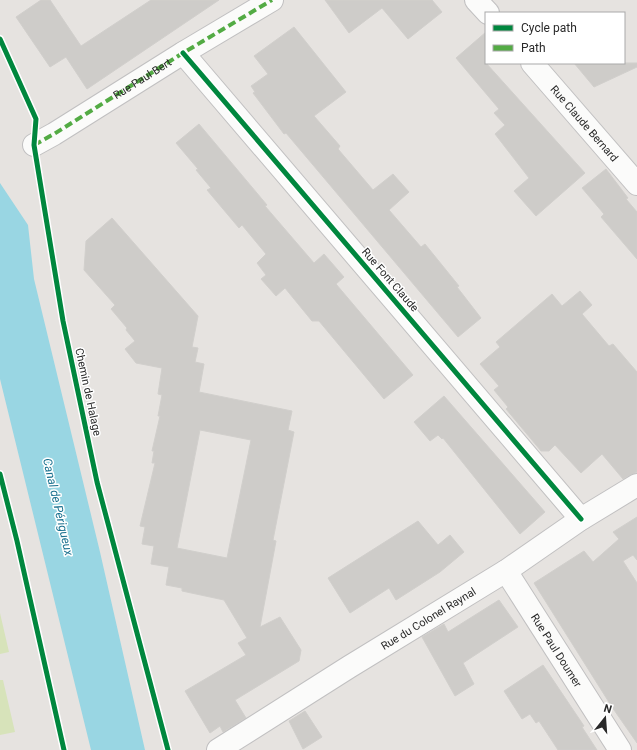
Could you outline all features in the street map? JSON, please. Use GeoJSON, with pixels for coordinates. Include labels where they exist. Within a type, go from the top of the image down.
{"type":"FeatureCollection","features":[{"type":"Feature","properties":{"kind":"street","name":"Rue Paul Bert"},"geometry":{"type":"LineString","coordinates":[[34,145],[272,0]]}},
{"type":"Feature","properties":{"kind":"street"},"geometry":{"type":"LineString","coordinates":[[476,0],[487,12]]}},
{"type":"Feature","properties":{"kind":"street","name":"Rue Font Claude"},"geometry":{"type":"LineString","coordinates":[[183,53],[582,519]]}},
{"type":"Feature","properties":{"kind":"street","name":"Rue Claude Bernard"},"geometry":{"type":"LineString","coordinates":[[533,64],[637,184]]}},
{"type":"Feature","properties":{"kind":"street","name":"Rue du Colonel Raynal"},"geometry":{"type":"LineString","coordinates":[[218,750],[349,667],[506,571],[582,519],[637,485]]}},
{"type":"Feature","properties":{"kind":"street","name":"Rue Paul Doumer"},"geometry":{"type":"LineString","coordinates":[[506,571],[620,750]]}},
{"type":"Feature","properties":{"kind":"green space"},"geometry":{"type":"Polygon","coordinates":[[[0,613],[9,652],[0,654],[0,613]]]}},
{"type":"Feature","properties":{"kind":"green space"},"geometry":{"type":"Polygon","coordinates":[[[0,680],[3,680],[15,732],[0,735],[0,680]]]}},
{"type":"Feature","properties":{"kind":"water","name":"Canal de Périgueux"},"geometry":{"type":"Polygon","coordinates":[[[0,183],[28,225],[34,279],[100,552],[145,750],[91,750],[0,379],[0,183]]]}},
{"type":"Feature","properties":{"kind":"building"},"geometry":{"type":"Polygon","coordinates":[[[41,0],[50,0],[81,46],[151,0],[219,0],[87,89],[66,57],[50,67],[16,17],[41,0]]]}},
{"type":"Feature","properties":{"kind":"building"},"geometry":{"type":"Polygon","coordinates":[[[325,0],[432,0],[442,12],[408,39],[382,8],[349,33],[325,0]]]}},
{"type":"Feature","properties":{"kind":"building"},"geometry":{"type":"Polygon","coordinates":[[[294,27],[346,92],[314,116],[340,146],[338,149],[373,190],[393,174],[409,192],[389,210],[421,247],[425,244],[459,286],[457,287],[481,318],[458,337],[286,133],[284,134],[253,93],[255,92],[251,86],[268,74],[254,56],[294,27]]]}},
{"type":"Feature","properties":{"kind":"building"},"geometry":{"type":"Polygon","coordinates":[[[485,33],[485,64],[487,64],[585,173],[536,216],[514,191],[529,178],[495,134],[505,125],[494,113],[499,109],[456,58],[485,33]]]}},
{"type":"Feature","properties":{"kind":"building"},"geometry":{"type":"Polygon","coordinates":[[[637,63],[637,67],[594,87],[575,64],[637,63]]]}},
{"type":"Feature","properties":{"kind":"building"},"geometry":{"type":"Polygon","coordinates":[[[199,124],[267,205],[265,206],[314,263],[324,254],[344,277],[336,284],[413,375],[384,399],[319,321],[312,321],[285,288],[276,296],[261,279],[266,275],[257,263],[266,254],[242,225],[239,228],[207,190],[211,188],[196,170],[198,169],[176,143],[199,124]]]}},
{"type":"Feature","properties":{"kind":"building"},"geometry":{"type":"Polygon","coordinates":[[[606,169],[628,198],[626,199],[637,212],[637,259],[601,217],[604,214],[582,188],[606,169]]]}},
{"type":"Feature","properties":{"kind":"building"},"geometry":{"type":"Polygon","coordinates":[[[112,218],[198,316],[192,347],[198,348],[195,362],[204,364],[199,392],[292,411],[288,430],[294,432],[273,540],[276,541],[260,627],[280,617],[301,650],[299,661],[235,700],[246,718],[223,732],[220,726],[210,733],[185,691],[246,655],[238,643],[247,638],[224,600],[182,591],[182,588],[166,585],[169,567],[151,564],[154,546],[142,544],[145,527],[140,526],[155,463],[152,463],[154,451],[152,451],[160,416],[158,416],[162,395],[158,394],[162,368],[136,363],[125,349],[135,341],[126,330],[127,328],[111,309],[115,305],[84,270],[86,241],[112,218]],[[200,430],[177,548],[227,558],[251,440],[200,430]]]}},
{"type":"Feature","properties":{"kind":"building"},"geometry":{"type":"Polygon","coordinates":[[[580,291],[592,305],[582,314],[609,346],[613,344],[637,372],[637,472],[623,479],[602,454],[581,473],[555,445],[549,451],[541,451],[506,409],[508,407],[494,390],[499,386],[480,364],[500,347],[496,342],[552,294],[562,306],[580,291]]]}},
{"type":"Feature","properties":{"kind":"building"},"geometry":{"type":"Polygon","coordinates":[[[444,396],[545,512],[520,534],[443,438],[442,439],[438,435],[430,441],[414,422],[444,396]]]}},
{"type":"Feature","properties":{"kind":"building"},"geometry":{"type":"Polygon","coordinates":[[[637,517],[637,560],[633,555],[623,561],[637,583],[637,743],[612,707],[534,583],[584,551],[593,562],[619,539],[613,532],[637,517]]]}},
{"type":"Feature","properties":{"kind":"building"},"geometry":{"type":"Polygon","coordinates":[[[418,521],[438,545],[450,535],[464,552],[440,572],[396,600],[389,588],[350,613],[328,578],[418,521]]]}},
{"type":"Feature","properties":{"kind":"building"},"geometry":{"type":"Polygon","coordinates":[[[499,600],[518,627],[463,663],[474,684],[455,696],[422,637],[444,624],[448,632],[499,600]]]}},
{"type":"Feature","properties":{"kind":"building"},"geometry":{"type":"Polygon","coordinates":[[[543,665],[584,726],[582,727],[597,750],[558,750],[539,721],[536,723],[530,714],[522,719],[504,691],[543,665]]]}},
{"type":"Feature","properties":{"kind":"building"},"geometry":{"type":"Polygon","coordinates":[[[305,711],[322,737],[303,749],[289,721],[305,711]]]}},
{"type":"Feature","properties":{"kind":"marked path"},"geometry":{"type":"LineString","coordinates":[[34,145],[272,0]]}},
{"type":"Feature","properties":{"kind":"cycle path","name":"Chemin de Halage"},"geometry":{"type":"LineString","coordinates":[[0,39],[36,119],[34,145],[63,321],[97,482],[168,750]]}},
{"type":"Feature","properties":{"kind":"cycle path"},"geometry":{"type":"LineString","coordinates":[[183,53],[581,519]]}},
{"type":"Feature","properties":{"kind":"cycle path"},"geometry":{"type":"LineString","coordinates":[[0,474],[17,541],[64,750]]}}]}
